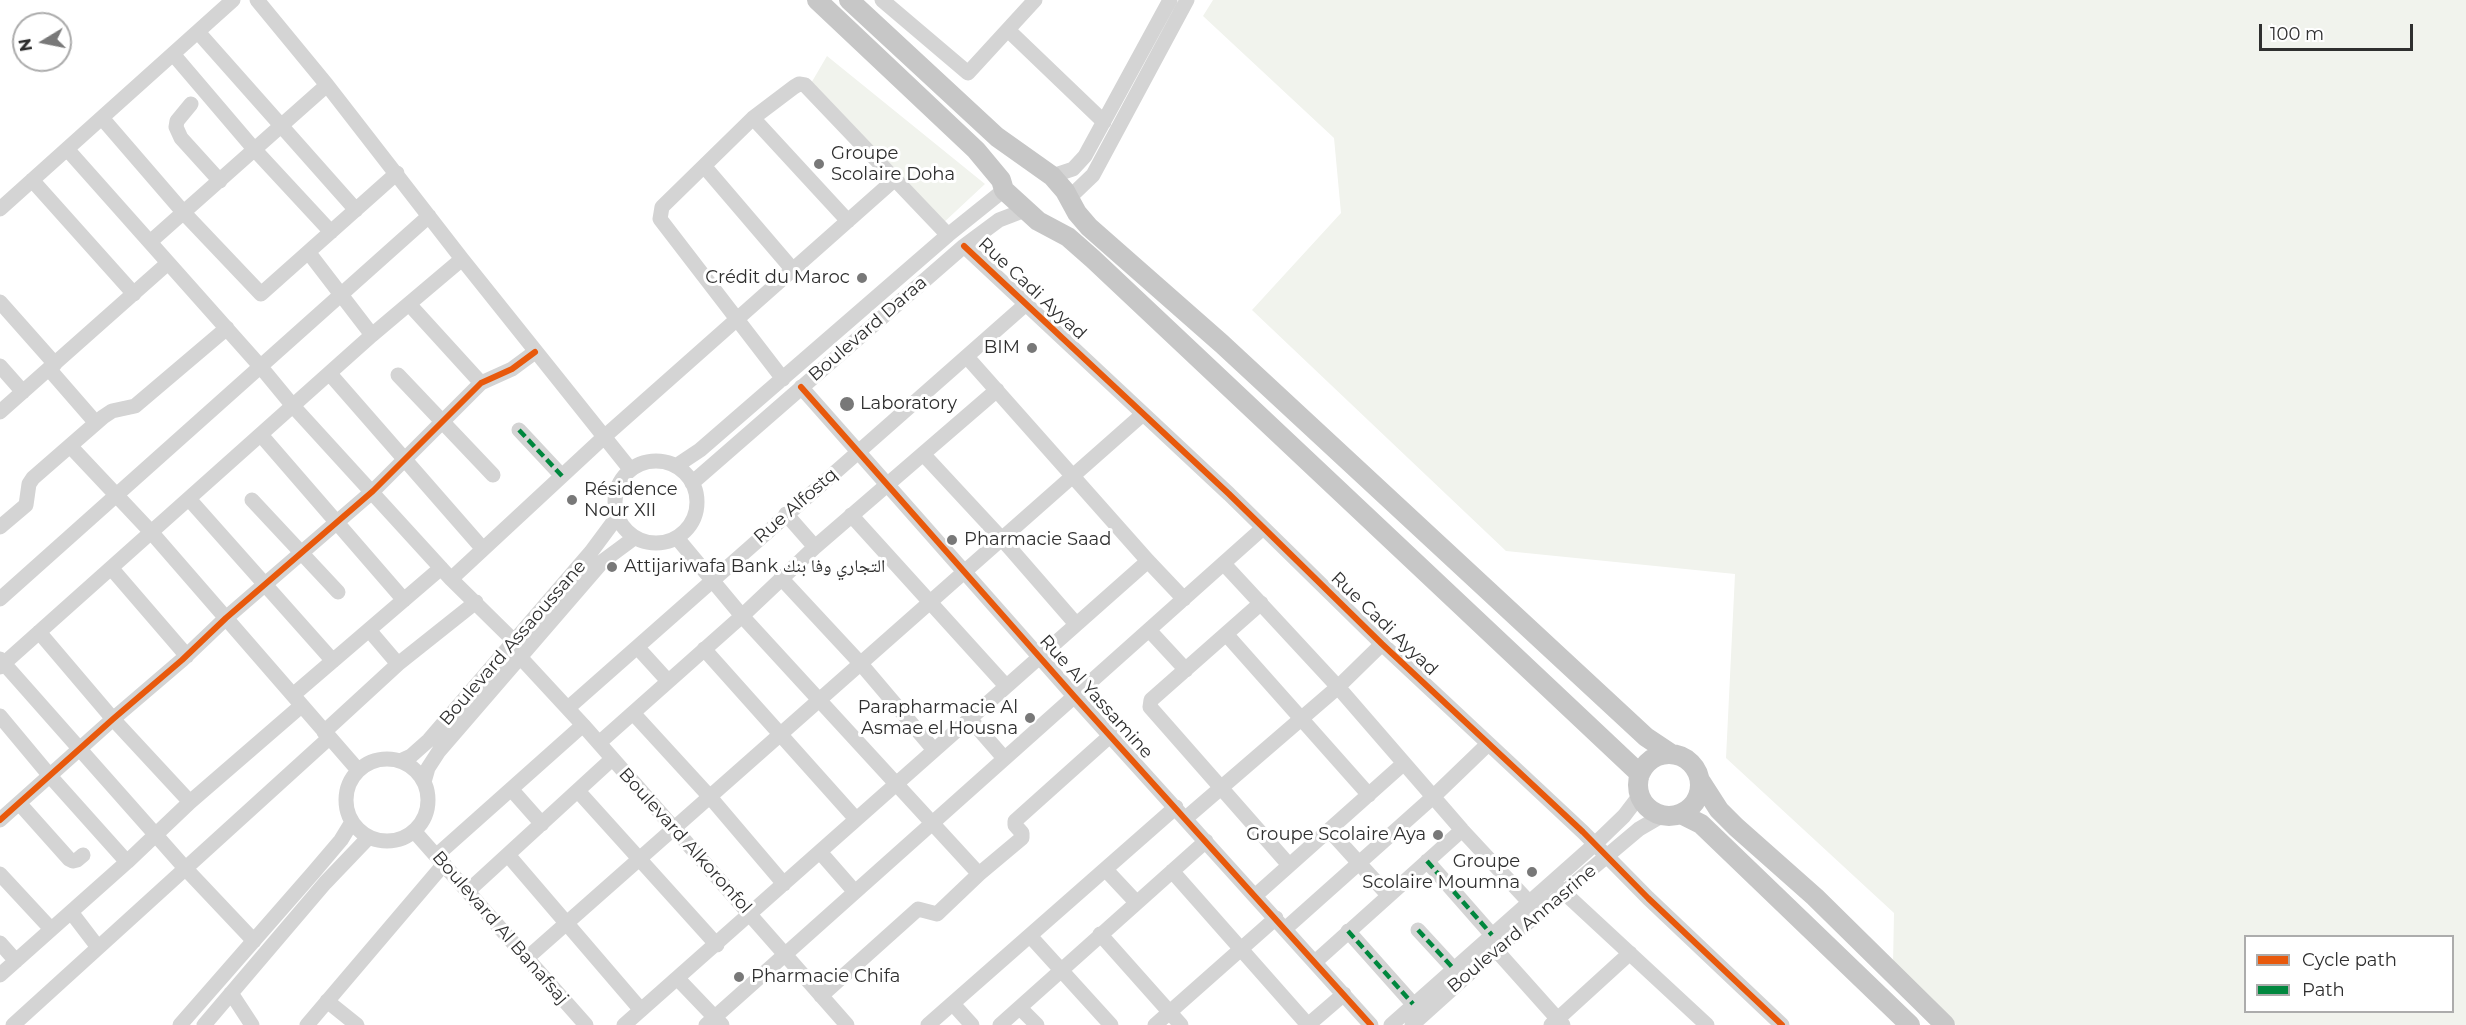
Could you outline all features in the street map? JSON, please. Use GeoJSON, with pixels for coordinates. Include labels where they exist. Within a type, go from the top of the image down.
{"type":"FeatureCollection","features":[{"type":"Feature","properties":{"kind":"main road"},"geometry":{"type":"LineString","coordinates":[[817,0],[976,150],[1002,185],[1025,210],[1043,225],[1056,230],[1077,244],[1100,265],[1640,774]]}},
{"type":"Feature","properties":{"kind":"main road"},"geometry":{"type":"LineString","coordinates":[[849,0],[997,137],[1052,176],[1089,227],[1222,345],[1646,737],[1670,753],[1689,760],[1696,768],[1701,782],[1719,810],[1815,897],[1945,1025]]}},
{"type":"Feature","properties":{"kind":"main road"},"geometry":{"type":"LineString","coordinates":[[1002,185],[1007,166],[1014,161],[1025,159]]}},
{"type":"Feature","properties":{"kind":"main road"},"geometry":{"type":"LineString","coordinates":[[1056,230],[1064,231],[1071,228],[1076,221],[1073,206]]}},
{"type":"Feature","properties":{"kind":"main road"},"geometry":{"type":"LineString","coordinates":[[1670,753],[1651,759],[1640,774],[1640,795],[1649,808],[1701,824],[1910,1025]]}},
{"type":"Feature","properties":{"kind":"main road"},"geometry":{"type":"LineString","coordinates":[[1672,815],[1696,801],[1701,782]]}},
{"type":"Feature","properties":{"kind":"street"},"geometry":{"type":"LineString","coordinates":[[0,209],[233,0]]}},
{"type":"Feature","properties":{"kind":"street"},"geometry":{"type":"LineString","coordinates":[[257,0],[397,173],[535,352],[630,469]]}},
{"type":"Feature","properties":{"kind":"street"},"geometry":{"type":"LineString","coordinates":[[870,20],[888,2],[968,73],[1035,0]]}},
{"type":"Feature","properties":{"kind":"street"},"geometry":{"type":"LineString","coordinates":[[1052,176],[1066,172],[1080,163],[1170,0]]}},
{"type":"Feature","properties":{"kind":"street"},"geometry":{"type":"LineString","coordinates":[[1073,206],[1093,175],[1187,0]]}},
{"type":"Feature","properties":{"kind":"street"},"geometry":{"type":"LineString","coordinates":[[1008,30],[1104,122]]}},
{"type":"Feature","properties":{"kind":"street"},"geometry":{"type":"LineString","coordinates":[[198,32],[356,210]]}},
{"type":"Feature","properties":{"kind":"street"},"geometry":{"type":"LineString","coordinates":[[173,54],[254,149],[331,232]]}},
{"type":"Feature","properties":{"kind":"street"},"geometry":{"type":"LineString","coordinates":[[783,379],[660,219],[662,207],[753,118],[794,87],[799,84],[805,85],[948,235]]}},
{"type":"Feature","properties":{"kind":"street"},"geometry":{"type":"LineString","coordinates":[[150,242],[327,85]]}},
{"type":"Feature","properties":{"kind":"street"},"geometry":{"type":"LineString","coordinates":[[191,104],[177,121],[176,127],[181,138],[220,181]]}},
{"type":"Feature","properties":{"kind":"street"},"geometry":{"type":"LineString","coordinates":[[102,118],[184,213],[258,293],[264,294],[397,173]]}},
{"type":"Feature","properties":{"kind":"street"},"geometry":{"type":"LineString","coordinates":[[753,118],[848,221]]}},
{"type":"Feature","properties":{"kind":"street"},"geometry":{"type":"LineString","coordinates":[[67,149],[227,328],[293,406],[373,491],[446,574],[514,641]]}},
{"type":"Feature","properties":{"kind":"street"},"geometry":{"type":"LineString","coordinates":[[704,166],[793,270]]}},
{"type":"Feature","properties":{"kind":"street"},"geometry":{"type":"LineString","coordinates":[[32,180],[134,294]]}},
{"type":"Feature","properties":{"kind":"street"},"geometry":{"type":"LineString","coordinates":[[0,975],[127,862],[298,701],[333,661],[404,600],[483,549],[604,437],[894,180]]}},
{"type":"Feature","properties":{"kind":"street","name":"Boulevard Daraa"},"geometry":{"type":"LineString","coordinates":[[676,466],[700,450],[783,379],[1002,185]]}},
{"type":"Feature","properties":{"kind":"street","name":"Boulevard Daraa"},"geometry":{"type":"LineString","coordinates":[[692,483],[964,246],[999,220],[1025,210]]}},
{"type":"Feature","properties":{"kind":"street"},"geometry":{"type":"LineString","coordinates":[[0,599],[429,216]]}},
{"type":"Feature","properties":{"kind":"street","name":"Rue Cadi Ayyad"},"geometry":{"type":"LineString","coordinates":[[964,246],[1595,844],[1774,1022]]}},
{"type":"Feature","properties":{"kind":"street"},"geometry":{"type":"LineString","coordinates":[[309,253],[372,335]]}},
{"type":"Feature","properties":{"kind":"street"},"geometry":{"type":"LineString","coordinates":[[254,940],[185,868],[1,664],[152,533],[372,335],[462,259]]}},
{"type":"Feature","properties":{"kind":"street"},"geometry":{"type":"LineString","coordinates":[[0,412],[168,263]]}},
{"type":"Feature","properties":{"kind":"street"},"geometry":{"type":"LineString","coordinates":[[0,302],[96,423]]}},
{"type":"Feature","properties":{"kind":"street"},"geometry":{"type":"LineString","coordinates":[[410,304],[481,383]]}},
{"type":"Feature","properties":{"kind":"street","name":"Rue Alfostq"},"geometry":{"type":"LineString","coordinates":[[568,708],[1026,304]]}},
{"type":"Feature","properties":{"kind":"street"},"geometry":{"type":"LineString","coordinates":[[0,527],[26,505],[29,484],[33,478],[108,413],[135,406],[227,328]]}},
{"type":"Feature","properties":{"kind":"street"},"geometry":{"type":"LineString","coordinates":[[0,820],[113,718],[187,656],[226,618],[373,491],[481,383],[512,369],[535,352]]}},
{"type":"Feature","properties":{"kind":"street"},"geometry":{"type":"LineString","coordinates":[[967,357],[1184,599]]}},
{"type":"Feature","properties":{"kind":"street"},"geometry":{"type":"LineString","coordinates":[[0,366],[23,392]]}},
{"type":"Feature","properties":{"kind":"street"},"geometry":{"type":"LineString","coordinates":[[330,374],[483,549]]}},
{"type":"Feature","properties":{"kind":"street"},"geometry":{"type":"LineString","coordinates":[[398,375],[493,475]]}},
{"type":"Feature","properties":{"kind":"street","name":"Rue Al Yassamine"},"geometry":{"type":"LineString","coordinates":[[801,387],[966,571],[1074,696],[1371,1025]]}},
{"type":"Feature","properties":{"kind":"street"},"geometry":{"type":"LineString","coordinates":[[599,743],[851,515],[924,455],[997,390]]}},
{"type":"Feature","properties":{"kind":"street"},"geometry":{"type":"LineString","coordinates":[[526,959],[1143,414]]}},
{"type":"Feature","properties":{"kind":"street"},"geometry":{"type":"LineString","coordinates":[[519,430],[562,476]]}},
{"type":"Feature","properties":{"kind":"street"},"geometry":{"type":"LineString","coordinates":[[261,435],[404,600]]}},
{"type":"Feature","properties":{"kind":"street"},"geometry":{"type":"LineString","coordinates":[[71,447],[152,533],[358,770]]}},
{"type":"Feature","properties":{"kind":"street"},"geometry":{"type":"LineString","coordinates":[[924,455],[1002,539],[1076,624]]}},
{"type":"Feature","properties":{"kind":"street"},"geometry":{"type":"LineString","coordinates":[[653,461],[676,466],[687,475],[697,499],[696,512],[691,524],[677,538],[656,544],[634,538],[621,525],[617,517],[616,491],[619,483],[630,469],[653,461]]}},
{"type":"Feature","properties":{"kind":"street"},"geometry":{"type":"LineString","coordinates":[[189,499],[333,661]]}},
{"type":"Feature","properties":{"kind":"street"},"geometry":{"type":"LineString","coordinates":[[252,500],[338,592]]}},
{"type":"Feature","properties":{"kind":"street"},"geometry":{"type":"LineString","coordinates":[[786,514],[815,547]]}},
{"type":"Feature","properties":{"kind":"street"},"geometry":{"type":"LineString","coordinates":[[851,515],[1006,686]]}},
{"type":"Feature","properties":{"kind":"street","name":"Boulevard Assaoussane"},"geometry":{"type":"LineString","coordinates":[[399,761],[411,756],[429,740],[591,552],[617,517]]}},
{"type":"Feature","properties":{"kind":"street"},"geometry":{"type":"LineString","coordinates":[[678,979],[714,1022],[786,954],[1263,528]]}},
{"type":"Feature","properties":{"kind":"street","name":"Boulevard Assaoussane"},"geometry":{"type":"LineString","coordinates":[[424,782],[433,759],[603,561],[634,538]]}},
{"type":"Feature","properties":{"kind":"street"},"geometry":{"type":"LineString","coordinates":[[677,538],[742,616],[979,874]]}},
{"type":"Feature","properties":{"kind":"street"},"geometry":{"type":"LineString","coordinates":[[624,1025],[1148,561]]}},
{"type":"Feature","properties":{"kind":"street"},"geometry":{"type":"LineString","coordinates":[[1224,564],[1338,687],[1403,764],[1528,902]]}},
{"type":"Feature","properties":{"kind":"street"},"geometry":{"type":"LineString","coordinates":[[112,568],[187,656]]}},
{"type":"Feature","properties":{"kind":"street"},"geometry":{"type":"LineString","coordinates":[[781,578],[861,664],[934,750]]}},
{"type":"Feature","properties":{"kind":"street"},"geometry":{"type":"LineString","coordinates":[[13,1025],[327,735],[398,664],[476,602]]}},
{"type":"Feature","properties":{"kind":"street"},"geometry":{"type":"LineString","coordinates":[[1261,603],[1151,700],[1150,707],[1289,865]]}},
{"type":"Feature","properties":{"kind":"street"},"geometry":{"type":"LineString","coordinates":[[369,630],[398,664]]}},
{"type":"Feature","properties":{"kind":"street"},"geometry":{"type":"LineString","coordinates":[[1149,630],[1186,670]]}},
{"type":"Feature","properties":{"kind":"street"},"geometry":{"type":"LineString","coordinates":[[39,632],[113,718],[190,801]]}},
{"type":"Feature","properties":{"kind":"street"},"geometry":{"type":"LineString","coordinates":[[1226,634],[1369,795]]}},
{"type":"Feature","properties":{"kind":"street"},"geometry":{"type":"LineString","coordinates":[[928,1025],[1106,870],[1181,812],[1221,788],[1338,687],[1382,644]]}},
{"type":"Feature","properties":{"kind":"street"},"geometry":{"type":"LineString","coordinates":[[638,648],[668,681]]}},
{"type":"Feature","properties":{"kind":"street"},"geometry":{"type":"LineString","coordinates":[[704,649],[856,819]]}},
{"type":"Feature","properties":{"kind":"street","name":"Boulevard Alkoronfol"},"geometry":{"type":"LineString","coordinates":[[521,658],[568,708],[848,1025]]}},
{"type":"Feature","properties":{"kind":"street"},"geometry":{"type":"LineString","coordinates":[[633,713],[710,797],[784,884]]}},
{"type":"Feature","properties":{"kind":"street"},"geometry":{"type":"LineString","coordinates":[[0,716],[127,862]]}},
{"type":"Feature","properties":{"kind":"street"},"geometry":{"type":"LineString","coordinates":[[970,719],[1004,758]]}},
{"type":"Feature","properties":{"kind":"street"},"geometry":{"type":"LineString","coordinates":[[306,1025],[440,860],[511,789],[583,725]]}},
{"type":"Feature","properties":{"kind":"street"},"geometry":{"type":"LineString","coordinates":[[821,996],[918,909],[932,915],[937,914],[979,874],[1022,838],[1022,833],[1015,825],[1016,821],[1111,735]]}},
{"type":"Feature","properties":{"kind":"street"},"geometry":{"type":"LineString","coordinates":[[1155,1025],[1240,950],[1281,923],[1359,864],[1488,744]]}},
{"type":"Feature","properties":{"kind":"street"},"geometry":{"type":"LineString","coordinates":[[468,891],[612,759]]}},
{"type":"Feature","properties":{"kind":"street"},"geometry":{"type":"LineString","coordinates":[[378,760],[399,761],[413,768],[424,782],[428,799],[427,808],[414,831],[398,840],[388,841],[369,837],[352,822],[347,808],[346,793],[358,770],[378,760]]}},
{"type":"Feature","properties":{"kind":"street"},"geometry":{"type":"LineString","coordinates":[[1256,895],[1403,764]]}},
{"type":"Feature","properties":{"kind":"street"},"geometry":{"type":"LineString","coordinates":[[511,789],[542,824]]}},
{"type":"Feature","properties":{"kind":"street"},"geometry":{"type":"LineString","coordinates":[[578,791],[717,945]]}},
{"type":"Feature","properties":{"kind":"street","name":"Boulevard Annasrine"},"geometry":{"type":"LineString","coordinates":[[1391,1025],[1595,844],[1624,816],[1640,795]]}},
{"type":"Feature","properties":{"kind":"street"},"geometry":{"type":"LineString","coordinates":[[19,803],[69,859],[77,860],[83,855]]}},
{"type":"Feature","properties":{"kind":"street","name":"Boulevard Annasrine"},"geometry":{"type":"LineString","coordinates":[[1412,1025],[1496,950],[1639,829],[1672,815]]}},
{"type":"Feature","properties":{"kind":"street"},"geometry":{"type":"LineString","coordinates":[[180,1025],[327,857],[352,822]]}},
{"type":"Feature","properties":{"kind":"street"},"geometry":{"type":"LineString","coordinates":[[1329,830],[1388,894]]}},
{"type":"Feature","properties":{"kind":"street"},"geometry":{"type":"LineString","coordinates":[[1315,962],[1388,894],[1462,830]]}},
{"type":"Feature","properties":{"kind":"street","name":"Boulevard Al Banafsaj"},"geometry":{"type":"LineString","coordinates":[[414,831],[586,1025]]}},
{"type":"Feature","properties":{"kind":"street"},"geometry":{"type":"LineString","coordinates":[[204,1025],[325,883],[369,837]]}},
{"type":"Feature","properties":{"kind":"street"},"geometry":{"type":"LineString","coordinates":[[1000,1025],[1206,841]]}},
{"type":"Feature","properties":{"kind":"street"},"geometry":{"type":"LineString","coordinates":[[820,852],[855,892]]}},
{"type":"Feature","properties":{"kind":"street"},"geometry":{"type":"LineString","coordinates":[[508,855],[641,1010]]}},
{"type":"Feature","properties":{"kind":"street"},"geometry":{"type":"LineString","coordinates":[[1427,861],[1492,934]]}},
{"type":"Feature","properties":{"kind":"street"},"geometry":{"type":"LineString","coordinates":[[1106,870],[1136,902]]}},
{"type":"Feature","properties":{"kind":"street"},"geometry":{"type":"LineString","coordinates":[[1172,871],[1308,1025],[1344,994]]}},
{"type":"Feature","properties":{"kind":"street"},"geometry":{"type":"LineString","coordinates":[[0,874],[51,929]]}},
{"type":"Feature","properties":{"kind":"street"},"geometry":{"type":"LineString","coordinates":[[1552,881],[1707,1025]]}},
{"type":"Feature","properties":{"kind":"street"},"geometry":{"type":"LineString","coordinates":[[70,912],[97,946]]}},
{"type":"Feature","properties":{"kind":"street"},"geometry":{"type":"LineString","coordinates":[[1418,930],[1454,968]]}},
{"type":"Feature","properties":{"kind":"street"},"geometry":{"type":"LineString","coordinates":[[1348,931],[1413,1004]]}},
{"type":"Feature","properties":{"kind":"street"},"geometry":{"type":"LineString","coordinates":[[1100,934],[1181,1025]]}},
{"type":"Feature","properties":{"kind":"street"},"geometry":{"type":"LineString","coordinates":[[1031,937],[1111,1025]]}},
{"type":"Feature","properties":{"kind":"street"},"geometry":{"type":"LineString","coordinates":[[0,943],[16,961]]}},
{"type":"Feature","properties":{"kind":"street"},"geometry":{"type":"LineString","coordinates":[[1496,950],[1557,1023],[1630,953]]}},
{"type":"Feature","properties":{"kind":"street"},"geometry":{"type":"LineString","coordinates":[[231,993],[252,1025]]}},
{"type":"Feature","properties":{"kind":"street"},"geometry":{"type":"LineString","coordinates":[[327,1001],[357,1025]]}},
{"type":"Feature","properties":{"kind":"street"},"geometry":{"type":"LineString","coordinates":[[953,1004],[972,1025]]}},
{"type":"Feature","properties":{"kind":"street"},"geometry":{"type":"LineString","coordinates":[[1020,1008],[1036,1025]]}},
{"type":"Feature","properties":{"kind":"shaded area"},"geometry":{"type":"Polygon","coordinates":[[[1213,0],[2466,0],[2466,1025],[1956,1025],[1893,965],[1894,913],[1726,758],[1735,574],[1506,551],[1252,310],[1341,213],[1334,138],[1203,16],[1213,0]]]}},
{"type":"Feature","properties":{"kind":"shaded area"},"geometry":{"type":"Polygon","coordinates":[[[827,56],[985,184],[941,225],[810,85],[827,56]]]}},
{"type":"Feature","properties":{"kind":"marked path"},"geometry":{"type":"LineString","coordinates":[[519,430],[562,476]]}},
{"type":"Feature","properties":{"kind":"marked path"},"geometry":{"type":"LineString","coordinates":[[1427,861],[1492,935]]}},
{"type":"Feature","properties":{"kind":"marked path"},"geometry":{"type":"LineString","coordinates":[[1418,930],[1453,968]]}},
{"type":"Feature","properties":{"kind":"marked path"},"geometry":{"type":"LineString","coordinates":[[1348,931],[1413,1004]]}},
{"type":"Feature","properties":{"kind":"cycle path"},"geometry":{"type":"LineString","coordinates":[[964,246],[1229,494],[1382,644],[1583,832],[1648,898],[1782,1025]]}},
{"type":"Feature","properties":{"kind":"cycle path"},"geometry":{"type":"LineString","coordinates":[[0,820],[182,660],[226,618],[373,491],[481,383],[512,369],[535,352]]}},
{"type":"Feature","properties":{"kind":"cycle path"},"geometry":{"type":"LineString","coordinates":[[801,387],[1074,696],[1371,1025]]}},
{"type":"Feature","properties":{"kind":"place","name":"Groupe Scolaire Doha"},"geometry":{"type":"Point","coordinates":[819,164]}},
{"type":"Feature","properties":{"kind":"place","name":"Crédit du Maroc"},"geometry":{"type":"Point","coordinates":[862,278]}},
{"type":"Feature","properties":{"kind":"place","name":"BIM"},"geometry":{"type":"Point","coordinates":[1032,348]}},
{"type":"Feature","properties":{"kind":"place","name":"Laboratory"},"geometry":{"type":"Point","coordinates":[847,404]}},
{"type":"Feature","properties":{"kind":"place","name":"Résidence Nour XII"},"geometry":{"type":"Point","coordinates":[572,500]}},
{"type":"Feature","properties":{"kind":"place","name":"Pharmacie Saad"},"geometry":{"type":"Point","coordinates":[952,540]}},
{"type":"Feature","properties":{"kind":"place","name":"Attijariwafa Bank التجاري وفا بنك"},"geometry":{"type":"Point","coordinates":[612,567]}},
{"type":"Feature","properties":{"kind":"place","name":"Parapharmacie Al Asmae el Housna"},"geometry":{"type":"Point","coordinates":[1030,718]}},
{"type":"Feature","properties":{"kind":"place","name":"Groupe Scolaire Aya"},"geometry":{"type":"Point","coordinates":[1438,835]}},
{"type":"Feature","properties":{"kind":"place","name":"Groupe Scolaire Moumna"},"geometry":{"type":"Point","coordinates":[1532,872]}},
{"type":"Feature","properties":{"kind":"place","name":"Pharmacie Chifa"},"geometry":{"type":"Point","coordinates":[739,977]}}]}
